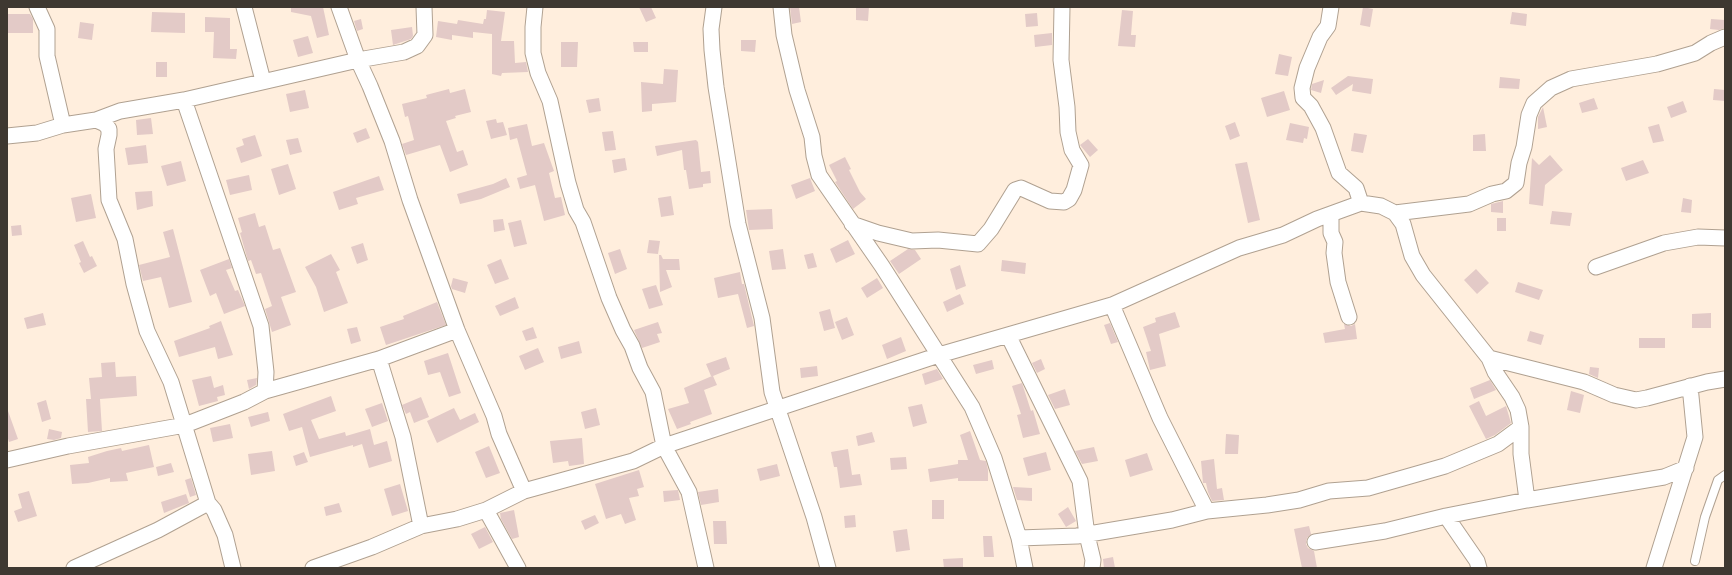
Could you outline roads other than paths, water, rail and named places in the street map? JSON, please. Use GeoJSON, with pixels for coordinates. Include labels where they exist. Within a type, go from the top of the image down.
{"type":"FeatureCollection","features":[{"type":"Feature","properties":{"kind":"street"},"geometry":{"type":"LineString","coordinates":[[37,7],[47,29],[47,56],[63,125]]}},
{"type":"Feature","properties":{"kind":"street"},"geometry":{"type":"LineString","coordinates":[[244,7],[263,81]]}},
{"type":"Feature","properties":{"kind":"street"},"geometry":{"type":"LineString","coordinates":[[339,7],[358,60],[392,141],[410,200],[457,330],[524,491]]}},
{"type":"Feature","properties":{"kind":"street"},"geometry":{"type":"LineString","coordinates":[[7,136],[37,133],[63,125],[96,120],[120,111],[184,100],[358,60],[404,52],[417,46],[425,35],[424,7]]}},
{"type":"Feature","properties":{"kind":"street"},"geometry":{"type":"LineString","coordinates":[[535,7],[533,53],[538,73],[550,101],[568,184],[576,210],[583,222],[590,241],[609,298],[623,330],[632,346],[640,368],[653,392],[664,446],[689,492],[706,568]]}},
{"type":"Feature","properties":{"kind":"street"},"geometry":{"type":"LineString","coordinates":[[714,7],[710,29],[716,87],[738,224],[762,318],[772,392],[814,517],[828,568]]}},
{"type":"Feature","properties":{"kind":"street"},"geometry":{"type":"LineString","coordinates":[[781,7],[784,35],[812,137],[814,156],[819,175],[882,266],[972,407],[994,458],[1018,538],[1025,568]]}},
{"type":"Feature","properties":{"kind":"street"},"geometry":{"type":"LineString","coordinates":[[852,224],[878,233],[912,241],[938,240],[978,244],[991,228],[1015,190],[1021,188],[1050,201],[1064,202],[1069,199],[1074,190],[1081,165],[1072,150],[1068,132],[1067,107],[1061,60],[1062,7]]}},
{"type":"Feature","properties":{"kind":"street"},"geometry":{"type":"LineString","coordinates":[[1331,7],[1328,26],[1320,37],[1307,68],[1302,88],[1303,98],[1311,106],[1323,128],[1338,173],[1356,188],[1361,203]]}},
{"type":"Feature","properties":{"kind":"street"},"geometry":{"type":"LineString","coordinates":[[1395,213],[1469,204],[1492,194],[1506,191],[1516,183],[1529,115],[1534,103],[1551,88],[1571,79],[1657,64],[1695,53],[1725,37]]}},
{"type":"Feature","properties":{"kind":"street"},"geometry":{"type":"LineString","coordinates":[[184,100],[261,326],[266,372],[265,391]]}},
{"type":"Feature","properties":{"kind":"street"},"geometry":{"type":"LineString","coordinates":[[96,120],[105,124],[109,128],[106,149],[109,200],[125,239],[134,284],[147,331],[171,382],[208,503],[214,510],[225,535],[233,568]]}},
{"type":"Feature","properties":{"kind":"street"},"geometry":{"type":"LineString","coordinates":[[313,568],[372,547],[421,526],[457,519],[486,510],[524,491],[633,460],[664,446],[939,354],[1112,305],[1239,248],[1283,236],[1331,214],[1361,203],[1381,206],[1395,213],[1403,224],[1412,256],[1423,275],[1489,358],[1518,410],[1521,427],[1521,454],[1527,500]]}},
{"type":"Feature","properties":{"kind":"street"},"geometry":{"type":"LineString","coordinates":[[1331,214],[1338,282],[1349,317]]}},
{"type":"Feature","properties":{"kind":"street"},"geometry":{"type":"LineString","coordinates":[[1596,267],[1664,243],[1698,237],[1725,238]]}},
{"type":"Feature","properties":{"kind":"street"},"geometry":{"type":"LineString","coordinates":[[1112,305],[1160,418],[1207,511]]}},
{"type":"Feature","properties":{"kind":"street"},"geometry":{"type":"LineString","coordinates":[[7,460],[68,446],[185,424],[244,402],[265,391],[379,360],[457,330]]}},
{"type":"Feature","properties":{"kind":"street"},"geometry":{"type":"LineString","coordinates":[[1008,335],[1080,481],[1087,535],[1093,560],[1092,568]]}},
{"type":"Feature","properties":{"kind":"street"},"geometry":{"type":"LineString","coordinates":[[1489,358],[1584,382],[1614,395],[1636,400],[1690,386],[1725,379]]}},
{"type":"Feature","properties":{"kind":"street"},"geometry":{"type":"LineString","coordinates":[[379,360],[403,438],[421,526]]}},
{"type":"Feature","properties":{"kind":"street"},"geometry":{"type":"LineString","coordinates":[[1654,568],[1695,437],[1690,386]]}},
{"type":"Feature","properties":{"kind":"street"},"geometry":{"type":"LineString","coordinates":[[1018,538],[1087,535],[1172,520],[1207,511],[1299,500],[1328,491],[1368,488],[1445,466],[1498,444],[1521,427]]}},
{"type":"Feature","properties":{"kind":"street"},"geometry":{"type":"LineString","coordinates":[[1315,542],[1385,531],[1446,516],[1527,500],[1664,477],[1686,468]]}},
{"type":"Feature","properties":{"kind":"street"},"geometry":{"type":"LineString","coordinates":[[74,568],[158,530],[208,503]]}},
{"type":"Feature","properties":{"kind":"street"},"geometry":{"type":"LineString","coordinates":[[486,510],[518,568]]}},
{"type":"Feature","properties":{"kind":"street"},"geometry":{"type":"LineString","coordinates":[[1446,516],[1477,561],[1479,568]]}},
{"type":"Feature","properties":{"kind":"lane"},"geometry":{"type":"LineString","coordinates":[[1695,561],[1705,517],[1715,488],[1718,480],[1725,475]]}}]}
